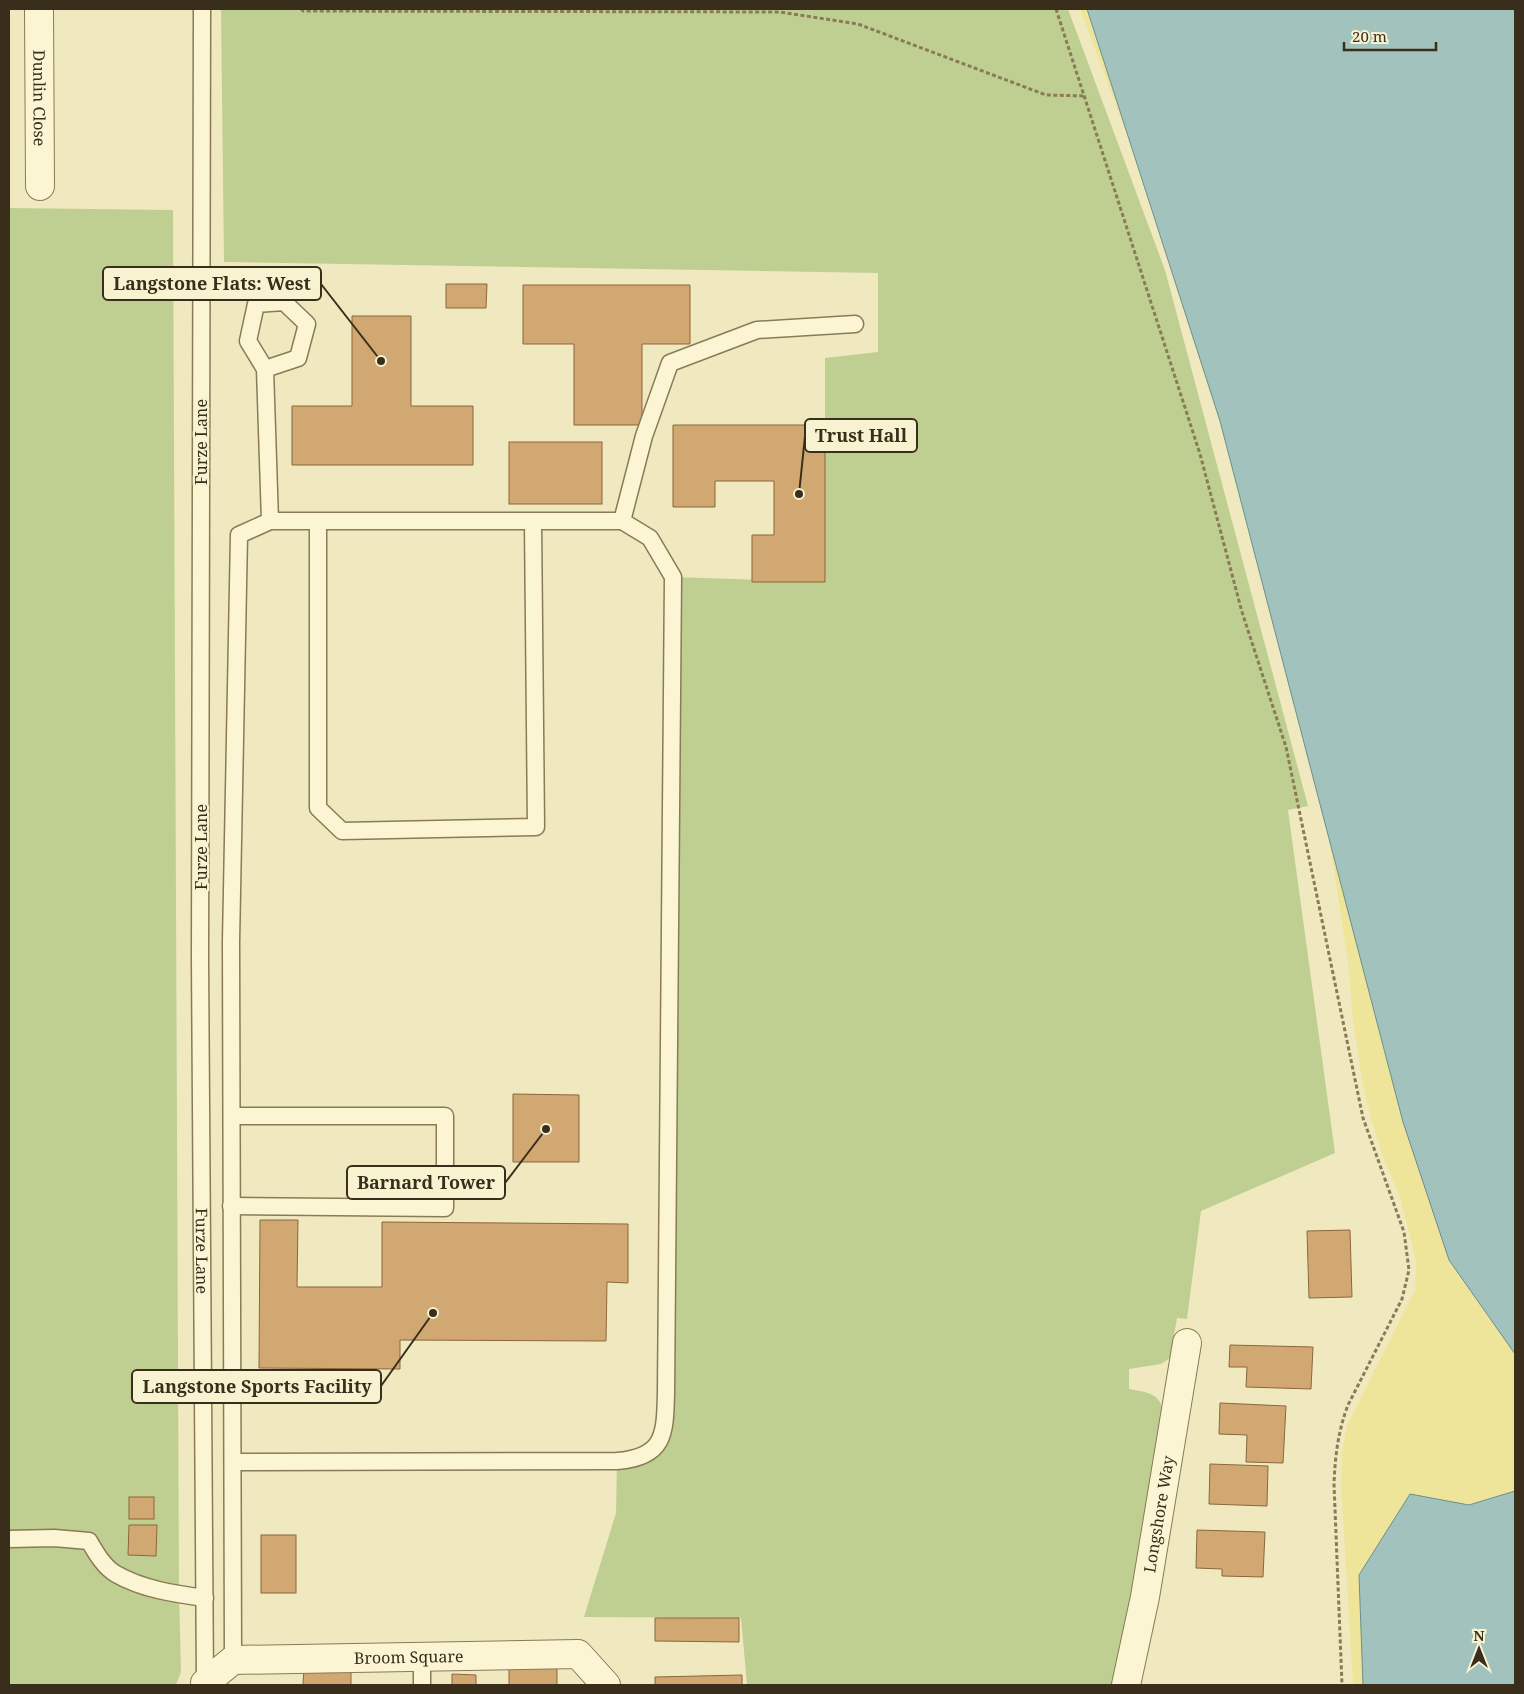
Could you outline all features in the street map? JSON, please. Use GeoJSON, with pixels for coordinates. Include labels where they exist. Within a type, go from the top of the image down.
{"type":"FeatureCollection","features":[{"type":"Feature","properties":{"kind":"street","name":"Dunlin Close"},"geometry":{"type":"LineString","coordinates":[[39,9],[40,186]]}},
{"type":"Feature","properties":{"kind":"street","name":"Longshore Way"},"geometry":{"type":"LineString","coordinates":[[1126,1685],[1145,1597],[1187,1343]]}},
{"type":"Feature","properties":{"kind":"street","name":"Broom Square"},"geometry":{"type":"LineString","coordinates":[[234,1660],[578,1654],[606,1685]]}},
{"type":"Feature","properties":{"kind":"street"},"geometry":{"type":"LineString","coordinates":[[205,1684],[234,1660]]}},
{"type":"Feature","properties":{"kind":"lane","name":"Furze Lane"},"geometry":{"type":"LineString","coordinates":[[202,9],[200,970],[205,1684]]}},
{"type":"Feature","properties":{"kind":"lane"},"geometry":{"type":"LineString","coordinates":[[622,521],[644,436],[670,363],[757,330],[856,324]]}},
{"type":"Feature","properties":{"kind":"lane"},"geometry":{"type":"LineString","coordinates":[[265,369],[270,521]]}},
{"type":"Feature","properties":{"kind":"lane"},"geometry":{"type":"LineString","coordinates":[[234,1462],[617,1461],[643,1456],[654,1449],[661,1440],[665,1429],[666,1393],[672,577],[650,538],[622,521],[270,521],[239,535],[231,932],[234,1660]]}},
{"type":"Feature","properties":{"kind":"lane"},"geometry":{"type":"LineString","coordinates":[[318,522],[318,808],[342,830],[536,827],[534,522]]}},
{"type":"Feature","properties":{"kind":"lane"},"geometry":{"type":"LineString","coordinates":[[231,1206],[445,1208],[445,1116],[232,1116]]}},
{"type":"Feature","properties":{"kind":"lane"},"geometry":{"type":"LineString","coordinates":[[9,1539],[54,1538],[89,1541],[100,1559],[115,1574],[146,1586],[205,1598]]}},
{"type":"Feature","properties":{"kind":"lane"},"geometry":{"type":"LineString","coordinates":[[422,1658],[422,1685]]}},
{"type":"Feature","properties":{"kind":"path"},"geometry":{"type":"LineString","coordinates":[[301,9],[303,11],[780,12],[858,24],[1046,95],[1086,96]]}},
{"type":"Feature","properties":{"kind":"path"},"geometry":{"type":"LineString","coordinates":[[1056,9],[1086,96],[1200,454],[1242,612],[1286,747],[1363,1118],[1401,1224],[1408,1255],[1407,1283],[1402,1299],[1348,1405],[1336,1452],[1334,1484],[1342,1685]]}},
{"type":"Feature","properties":{"kind":"green space"},"geometry":{"type":"Polygon","coordinates":[[[221,9],[1068,9],[1165,270],[1308,806],[1288,810],[1335,1153],[1201,1211],[1187,1319],[1177,1318],[1170,1358],[1161,1364],[1129,1369],[1129,1389],[1144,1392],[1158,1399],[1165,1418],[1114,1685],[747,1685],[741,1618],[584,1617],[616,1513],[617,1461],[661,1439],[673,577],[825,582],[825,358],[878,352],[878,273],[224,262],[221,9]]]}},
{"type":"Feature","properties":{"kind":"green space"},"geometry":{"type":"Polygon","coordinates":[[[9,208],[173,210],[179,1593],[181,1672],[176,1685],[9,1685],[9,208]]]}},
{"type":"Feature","properties":{"kind":"sand"},"geometry":{"type":"Polygon","coordinates":[[[1080,9],[1126,9],[1515,1084],[1515,1497],[1402,1685],[1353,1685],[1341,1485],[1342,1452],[1347,1425],[1415,1290],[1416,1260],[1399,1194],[1383,1157],[1362,1081],[1352,1013],[1349,968],[1329,839],[1220,421],[1136,159],[1080,9]]]}},
{"type":"Feature","properties":{"kind":"water"},"geometry":{"type":"Polygon","coordinates":[[[1087,9],[1515,9],[1515,1354],[1449,1260],[1403,1122],[1220,421],[1087,9]]]}},
{"type":"Feature","properties":{"kind":"water"},"geometry":{"type":"Polygon","coordinates":[[[1515,1491],[1515,1685],[1363,1685],[1359,1575],[1410,1494],[1469,1505],[1515,1491]]]}},
{"type":"Feature","properties":{"kind":"building"},"geometry":{"type":"Polygon","coordinates":[[[446,284],[487,284],[486,308],[446,308],[446,284]]]}},
{"type":"Feature","properties":{"kind":"building"},"geometry":{"type":"Polygon","coordinates":[[[523,285],[690,285],[690,344],[642,344],[642,425],[574,425],[574,344],[523,344],[523,285]]]}},
{"type":"Feature","properties":{"kind":"building"},"geometry":{"type":"Polygon","coordinates":[[[352,316],[411,316],[411,406],[473,406],[473,465],[292,465],[292,406],[352,406],[352,316]]]}},
{"type":"Feature","properties":{"kind":"building"},"geometry":{"type":"Polygon","coordinates":[[[673,425],[825,425],[825,582],[752,582],[752,535],[774,535],[774,481],[715,481],[715,507],[673,507],[673,425]]]}},
{"type":"Feature","properties":{"kind":"building"},"geometry":{"type":"Polygon","coordinates":[[[509,442],[602,442],[602,504],[509,504],[509,442]]]}},
{"type":"Feature","properties":{"kind":"building"},"geometry":{"type":"Polygon","coordinates":[[[513,1094],[579,1095],[579,1162],[513,1162],[513,1094]]]}},
{"type":"Feature","properties":{"kind":"building"},"geometry":{"type":"Polygon","coordinates":[[[260,1220],[298,1220],[297,1287],[382,1287],[382,1222],[628,1224],[628,1283],[607,1282],[606,1341],[400,1340],[400,1369],[259,1368],[260,1220]]]}},
{"type":"Feature","properties":{"kind":"building"},"geometry":{"type":"Polygon","coordinates":[[[1350,1230],[1352,1297],[1309,1298],[1307,1231],[1350,1230]]]}},
{"type":"Feature","properties":{"kind":"building"},"geometry":{"type":"Polygon","coordinates":[[[1230,1345],[1313,1347],[1311,1389],[1246,1387],[1247,1367],[1229,1367],[1230,1345]]]}},
{"type":"Feature","properties":{"kind":"building"},"geometry":{"type":"Polygon","coordinates":[[[1220,1403],[1286,1406],[1283,1463],[1246,1462],[1247,1435],[1219,1434],[1220,1403]]]}},
{"type":"Feature","properties":{"kind":"building"},"geometry":{"type":"Polygon","coordinates":[[[1210,1464],[1268,1466],[1267,1506],[1209,1504],[1210,1464]]]}},
{"type":"Feature","properties":{"kind":"building"},"geometry":{"type":"Polygon","coordinates":[[[129,1497],[154,1497],[154,1519],[129,1519],[129,1497]]]}},
{"type":"Feature","properties":{"kind":"building"},"geometry":{"type":"Polygon","coordinates":[[[129,1525],[157,1525],[156,1556],[128,1555],[129,1525]]]}},
{"type":"Feature","properties":{"kind":"building"},"geometry":{"type":"Polygon","coordinates":[[[1197,1530],[1265,1532],[1263,1577],[1222,1576],[1222,1569],[1196,1568],[1197,1530]]]}},
{"type":"Feature","properties":{"kind":"building"},"geometry":{"type":"Polygon","coordinates":[[[261,1535],[296,1535],[296,1593],[261,1593],[261,1535]]]}},
{"type":"Feature","properties":{"kind":"building"},"geometry":{"type":"Polygon","coordinates":[[[655,1618],[739,1618],[739,1642],[655,1641],[655,1618]]]}},
{"type":"Feature","properties":{"kind":"building"},"geometry":{"type":"Polygon","coordinates":[[[304,1667],[351,1667],[351,1685],[303,1685],[304,1667]]]}},
{"type":"Feature","properties":{"kind":"building"},"geometry":{"type":"Polygon","coordinates":[[[509,1667],[557,1667],[557,1685],[509,1685],[509,1667]]]}},
{"type":"Feature","properties":{"kind":"building"},"geometry":{"type":"Polygon","coordinates":[[[452,1674],[476,1675],[476,1685],[452,1685],[452,1674]]]}},
{"type":"Feature","properties":{"kind":"building"},"geometry":{"type":"Polygon","coordinates":[[[742,1675],[742,1685],[655,1685],[655,1677],[742,1675]]]}},
{"type":"Feature","properties":{"kind":"place","name":"Langstone Flats: West"},"geometry":{"type":"Point","coordinates":[381,361]}},
{"type":"Feature","properties":{"kind":"place","name":"Trust Hall"},"geometry":{"type":"Point","coordinates":[799,494]}},
{"type":"Feature","properties":{"kind":"place","name":"Barnard Tower"},"geometry":{"type":"Point","coordinates":[546,1129]}},
{"type":"Feature","properties":{"kind":"place","name":"Langstone Sports Facility"},"geometry":{"type":"Point","coordinates":[433,1313]}}]}
